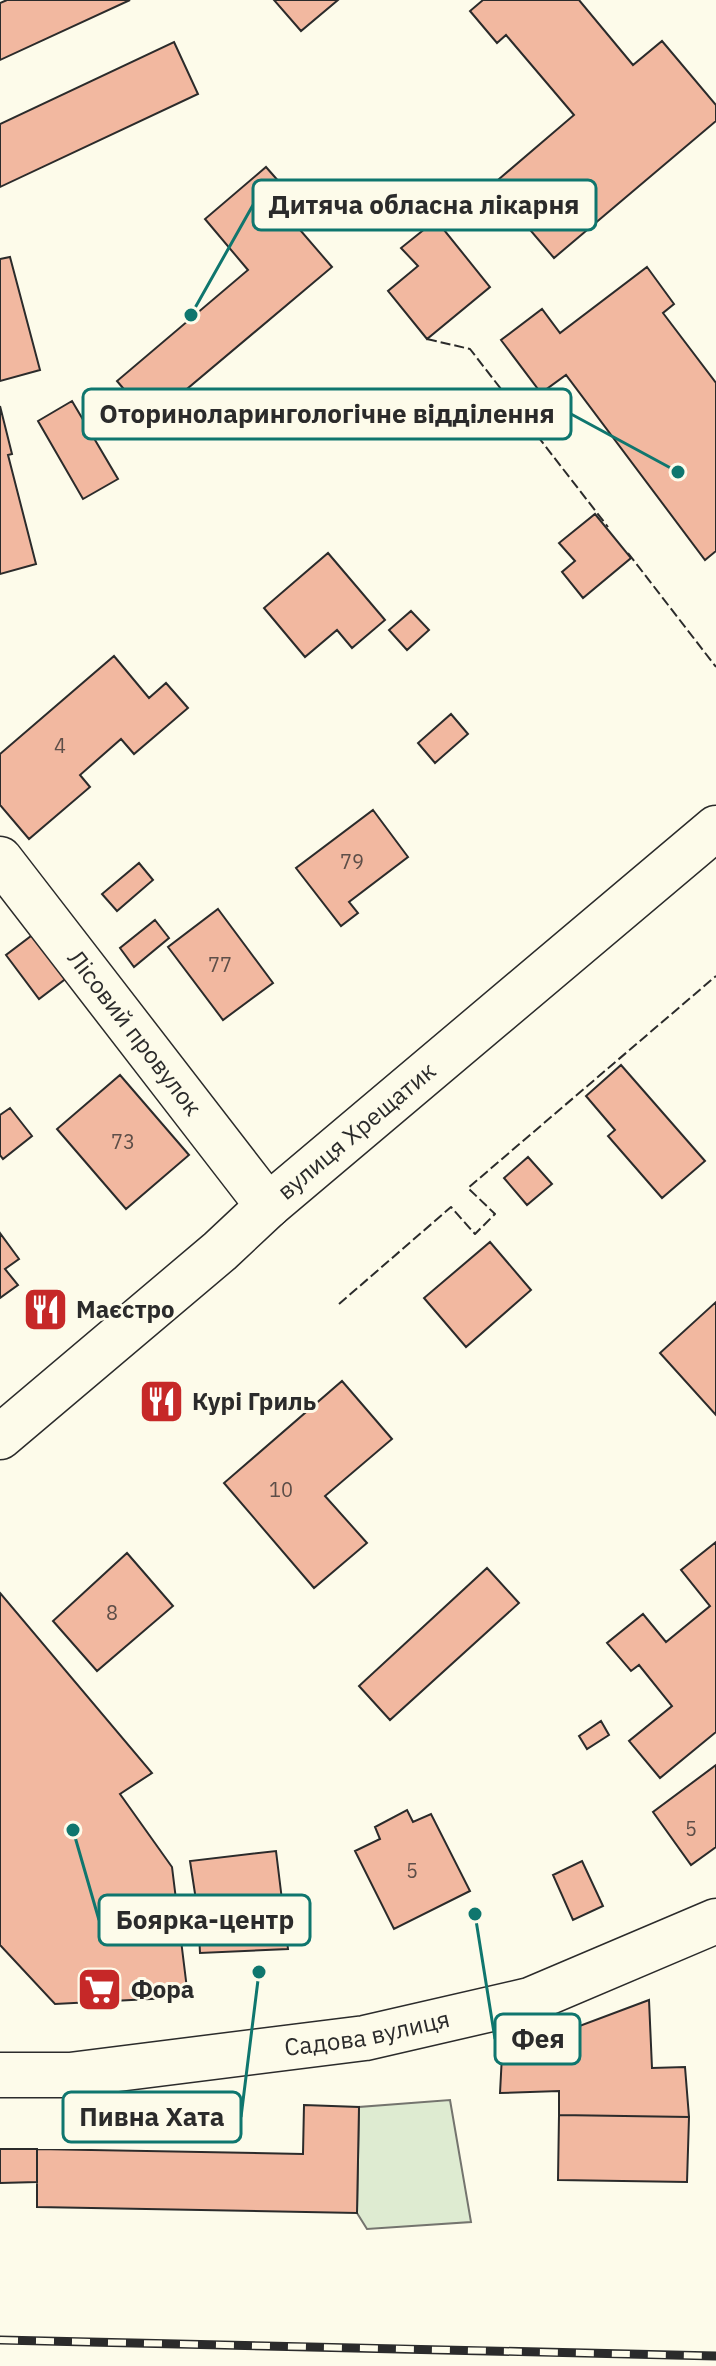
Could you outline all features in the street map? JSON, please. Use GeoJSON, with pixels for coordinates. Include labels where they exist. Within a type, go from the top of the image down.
{"type":"FeatureCollection","features":[{"type":"Feature","properties":{"kind":"street","name":"вулиця Хрещатик"},"geometry":{"type":"LineString","coordinates":[[0,1437],[716,828]]}},
{"type":"Feature","properties":{"kind":"street","name":"Лісовий провулок"},"geometry":{"type":"LineString","coordinates":[[0,859],[268,1206]]}},
{"type":"Feature","properties":{"kind":"street","name":"Садова вулиця"},"geometry":{"type":"LineString","coordinates":[[0,2075],[70,2075],[365,2038],[530,2000],[716,1921]]}},
{"type":"Feature","properties":{"kind":"green space"},"geometry":{"type":"Polygon","coordinates":[[[450,2100],[471,2222],[367,2229],[357,2213],[359,2107],[450,2100]]]}},
{"type":"Feature","properties":{"kind":"building"},"geometry":{"type":"Polygon","coordinates":[[[7,0],[130,0],[0,60],[0,3],[7,0]]]}},
{"type":"Feature","properties":{"kind":"building"},"geometry":{"type":"Polygon","coordinates":[[[274,0],[338,0],[301,31],[274,0]]]}},
{"type":"Feature","properties":{"kind":"building"},"geometry":{"type":"Polygon","coordinates":[[[483,0],[579,0],[633,65],[662,41],[716,105],[716,121],[554,258],[492,185],[574,115],[506,35],[497,43],[470,11],[483,0]]]}},
{"type":"Feature","properties":{"kind":"building"},"geometry":{"type":"Polygon","coordinates":[[[174,42],[198,94],[0,187],[0,124],[174,42]]]}},
{"type":"Feature","properties":{"kind":"building"},"geometry":{"type":"Polygon","coordinates":[[[266,167],[288,192],[276,202],[332,267],[150,420],[117,381],[248,270],[205,219],[266,167]]]}},
{"type":"Feature","properties":{"kind":"building"},"geometry":{"type":"Polygon","coordinates":[[[436,220],[490,287],[427,339],[388,291],[418,266],[401,248],[436,220]]]}},
{"type":"Feature","properties":{"kind":"building"},"geometry":{"type":"Polygon","coordinates":[[[10,257],[40,370],[0,381],[0,259],[10,257]]]}},
{"type":"Feature","properties":{"kind":"building"},"geometry":{"type":"Polygon","coordinates":[[[647,267],[674,304],[663,313],[716,383],[716,551],[705,560],[566,375],[541,393],[501,340],[542,309],[560,333],[647,267]]]}},
{"type":"Feature","properties":{"kind":"building"},"geometry":{"type":"Polygon","coordinates":[[[72,401],[118,479],[83,499],[38,421],[72,401]]]}},
{"type":"Feature","properties":{"kind":"building"},"geometry":{"type":"Polygon","coordinates":[[[0,406],[12,454],[8,455],[36,564],[0,574],[0,406]]]}},
{"type":"Feature","properties":{"kind":"building"},"geometry":{"type":"Polygon","coordinates":[[[595,514],[631,558],[583,598],[562,572],[575,561],[559,543],[595,514]]]}},
{"type":"Feature","properties":{"kind":"building"},"geometry":{"type":"Polygon","coordinates":[[[328,553],[385,620],[352,648],[337,630],[305,657],[264,608],[328,553]]]}},
{"type":"Feature","properties":{"kind":"building"},"geometry":{"type":"Polygon","coordinates":[[[411,611],[429,630],[407,650],[389,630],[411,611]]]}},
{"type":"Feature","properties":{"kind":"building"},"geometry":{"type":"Polygon","coordinates":[[[114,656],[149,698],[166,683],[188,708],[134,754],[121,739],[80,775],[90,787],[29,839],[0,805],[0,754],[114,656]]]}},
{"type":"Feature","properties":{"kind":"building"},"geometry":{"type":"Polygon","coordinates":[[[451,714],[468,734],[435,763],[418,743],[451,714]]]}},
{"type":"Feature","properties":{"kind":"building"},"geometry":{"type":"Polygon","coordinates":[[[373,810],[408,857],[349,902],[358,913],[341,926],[296,868],[373,810]]]}},
{"type":"Feature","properties":{"kind":"building"},"geometry":{"type":"Polygon","coordinates":[[[139,863],[153,880],[117,911],[102,894],[139,863]]]}},
{"type":"Feature","properties":{"kind":"building"},"geometry":{"type":"Polygon","coordinates":[[[218,909],[273,983],[223,1020],[168,947],[218,909]]]}},
{"type":"Feature","properties":{"kind":"building"},"geometry":{"type":"Polygon","coordinates":[[[155,920],[169,938],[134,967],[120,948],[155,920]]]}},
{"type":"Feature","properties":{"kind":"building"},"geometry":{"type":"Polygon","coordinates":[[[35,933],[68,977],[39,999],[6,955],[35,933]]]}},
{"type":"Feature","properties":{"kind":"building"},"geometry":{"type":"Polygon","coordinates":[[[621,1065],[705,1161],[662,1198],[608,1136],[615,1130],[586,1096],[621,1065]]]}},
{"type":"Feature","properties":{"kind":"building"},"geometry":{"type":"Polygon","coordinates":[[[120,1075],[189,1155],[126,1209],[57,1129],[120,1075]]]}},
{"type":"Feature","properties":{"kind":"building"},"geometry":{"type":"Polygon","coordinates":[[[10,1108],[32,1136],[3,1159],[0,1155],[0,1115],[10,1108]]]}},
{"type":"Feature","properties":{"kind":"building"},"geometry":{"type":"Polygon","coordinates":[[[528,1157],[552,1184],[527,1205],[504,1178],[528,1157]]]}},
{"type":"Feature","properties":{"kind":"building"},"geometry":{"type":"Polygon","coordinates":[[[0,1233],[19,1259],[5,1269],[18,1285],[0,1298],[0,1233]]]}},
{"type":"Feature","properties":{"kind":"building"},"geometry":{"type":"Polygon","coordinates":[[[490,1242],[531,1290],[466,1347],[424,1298],[490,1242]]]}},
{"type":"Feature","properties":{"kind":"building"},"geometry":{"type":"Polygon","coordinates":[[[716,1302],[716,1415],[660,1353],[716,1302]]]}},
{"type":"Feature","properties":{"kind":"building"},"geometry":{"type":"Polygon","coordinates":[[[342,1381],[392,1439],[325,1496],[367,1543],[314,1588],[224,1483],[342,1381]]]}},
{"type":"Feature","properties":{"kind":"building"},"geometry":{"type":"Polygon","coordinates":[[[716,1542],[716,1732],[660,1778],[629,1741],[672,1706],[639,1665],[631,1671],[607,1643],[643,1614],[666,1642],[710,1606],[681,1570],[716,1542]]]}},
{"type":"Feature","properties":{"kind":"building"},"geometry":{"type":"Polygon","coordinates":[[[127,1553],[173,1606],[97,1671],[53,1621],[127,1553]]]}},
{"type":"Feature","properties":{"kind":"building"},"geometry":{"type":"Polygon","coordinates":[[[487,1568],[519,1603],[390,1720],[359,1686],[487,1568]]]}},
{"type":"Feature","properties":{"kind":"building"},"geometry":{"type":"Polygon","coordinates":[[[0,1593],[152,1773],[120,1794],[172,1867],[188,1997],[55,2004],[0,1945],[0,1593]]]}},
{"type":"Feature","properties":{"kind":"building"},"geometry":{"type":"Polygon","coordinates":[[[601,1721],[609,1735],[587,1749],[579,1736],[601,1721]]]}},
{"type":"Feature","properties":{"kind":"building"},"geometry":{"type":"Polygon","coordinates":[[[716,1765],[716,1847],[691,1865],[653,1812],[716,1765]]]}},
{"type":"Feature","properties":{"kind":"building"},"geometry":{"type":"Polygon","coordinates":[[[407,1810],[413,1822],[431,1814],[470,1891],[394,1929],[355,1851],[380,1839],[375,1827],[407,1810]]]}},
{"type":"Feature","properties":{"kind":"building"},"geometry":{"type":"Polygon","coordinates":[[[276,1851],[288,1949],[200,1953],[190,1861],[276,1851]]]}},
{"type":"Feature","properties":{"kind":"building"},"geometry":{"type":"Polygon","coordinates":[[[582,1861],[603,1906],[573,1920],[553,1875],[582,1861]]]}},
{"type":"Feature","properties":{"kind":"building"},"geometry":{"type":"Polygon","coordinates":[[[649,2000],[652,2068],[685,2067],[689,2117],[559,2115],[559,2091],[500,2093],[502,2055],[649,2000]]]}},
{"type":"Feature","properties":{"kind":"building"},"geometry":{"type":"Polygon","coordinates":[[[304,2105],[359,2107],[357,2213],[37,2207],[37,2149],[303,2154],[304,2105]]]}},
{"type":"Feature","properties":{"kind":"building"},"geometry":{"type":"Polygon","coordinates":[[[559,2115],[689,2117],[687,2182],[558,2180],[559,2115]]]}},
{"type":"Feature","properties":{"kind":"building"},"geometry":{"type":"Polygon","coordinates":[[[0,2149],[37,2149],[37,2182],[0,2183],[0,2149]]]}},
{"type":"Feature","properties":{"kind":"railway"},"geometry":{"type":"LineString","coordinates":[[0,2340],[716,2356]]}},
{"type":"Feature","properties":{"kind":"fence"},"geometry":{"type":"LineString","coordinates":[[427,339],[470,349],[608,527]]}},
{"type":"Feature","properties":{"kind":"fence"},"geometry":{"type":"LineString","coordinates":[[628,553],[716,667]]}},
{"type":"Feature","properties":{"kind":"fence"},"geometry":{"type":"LineString","coordinates":[[339,1304],[451,1207],[475,1234],[495,1214],[468,1188],[716,976]]}},
{"type":"Feature","properties":{"kind":"place","name":"Дитяча обласна лікарня"},"geometry":{"type":"Point","coordinates":[191,315]}},
{"type":"Feature","properties":{"kind":"place","name":"Оториноларингологічне відділення"},"geometry":{"type":"Point","coordinates":[678,472]}},
{"type":"Feature","properties":{"kind":"place","name":"Маєстро"},"geometry":{"type":"Point","coordinates":[45,1310]}},
{"type":"Feature","properties":{"kind":"place","name":"Курі Гриль"},"geometry":{"type":"Point","coordinates":[161,1402]}},
{"type":"Feature","properties":{"kind":"place","name":"Боярка-центр"},"geometry":{"type":"Point","coordinates":[73,1830]}},
{"type":"Feature","properties":{"kind":"place","name":"Фея"},"geometry":{"type":"Point","coordinates":[475,1914]}},
{"type":"Feature","properties":{"kind":"place","name":"Пивна Хата"},"geometry":{"type":"Point","coordinates":[259,1972]}},
{"type":"Feature","properties":{"kind":"place","name":"Фора"},"geometry":{"type":"Point","coordinates":[100,1990]}}]}
